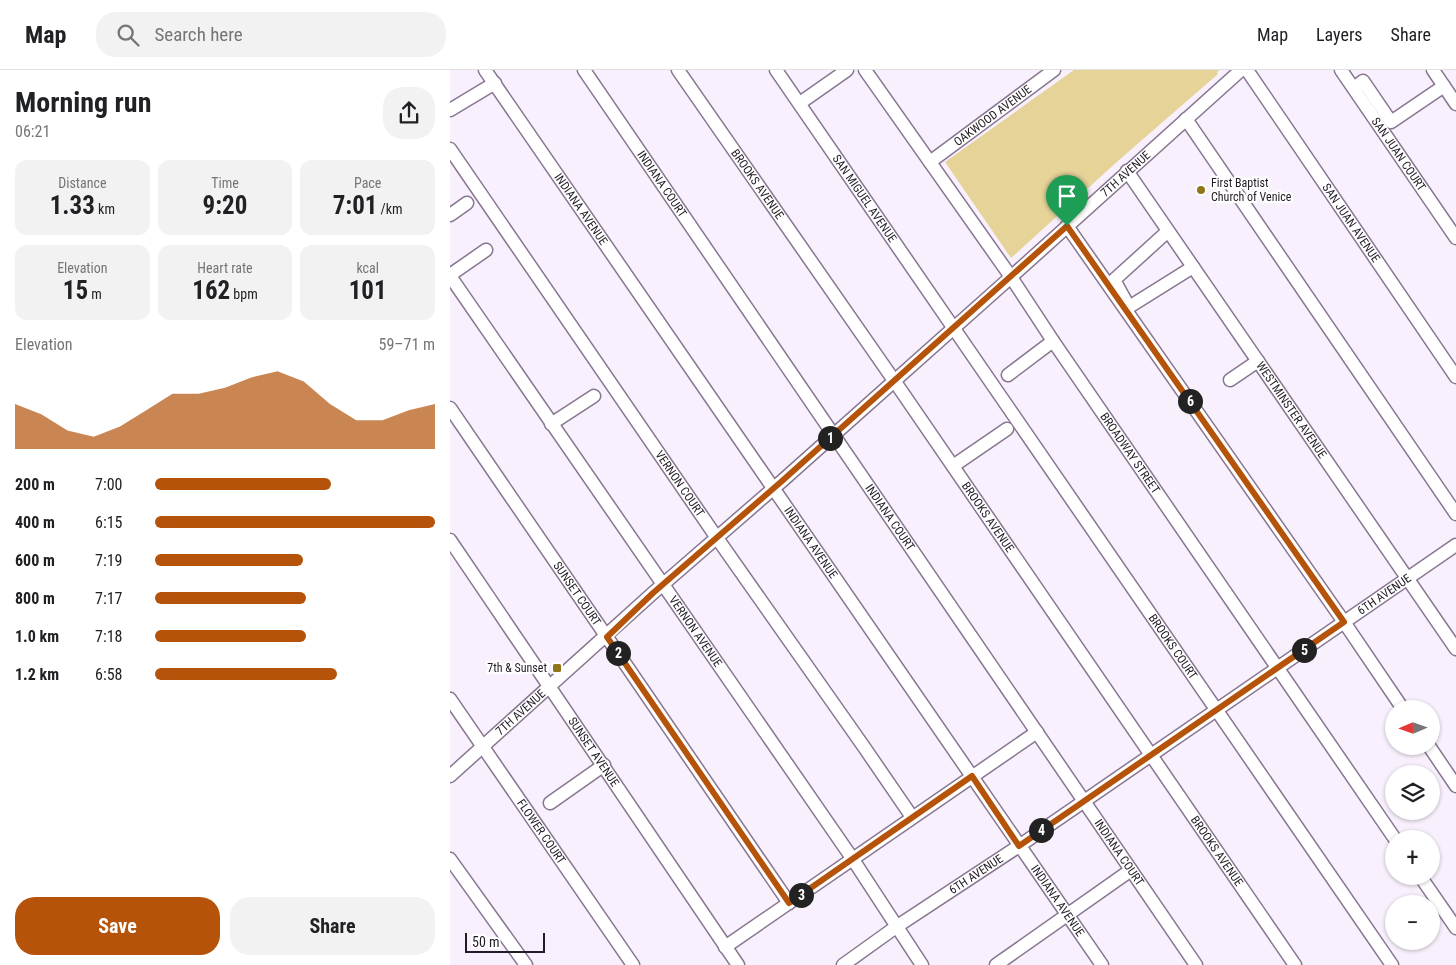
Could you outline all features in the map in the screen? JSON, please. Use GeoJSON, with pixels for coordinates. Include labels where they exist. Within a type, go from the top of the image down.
{"type":"FeatureCollection","features":[{"type":"Feature","properties":{"kind":"street","name":"INDIANA AVENUE"},"geometry":{"type":"LineString","coordinates":[[485,70],[1102,965]]}},
{"type":"Feature","properties":{"kind":"street","name":"INDIANA COURT"},"geometry":{"type":"LineString","coordinates":[[584,70],[1196,965]]}},
{"type":"Feature","properties":{"kind":"street","name":"BROOKS AVENUE"},"geometry":{"type":"LineString","coordinates":[[678,70],[953,466],[1295,965]]}},
{"type":"Feature","properties":{"kind":"street","name":"SAN MIGUEL AVENUE"},"geometry":{"type":"LineString","coordinates":[[776,70],[954,327]]}},
{"type":"Feature","properties":{"kind":"street"},"geometry":{"type":"LineString","coordinates":[[800,103],[847,70]]}},
{"type":"Feature","properties":{"kind":"street","name":"BROADWAY STREET"},"geometry":{"type":"LineString","coordinates":[[865,70],[1011,277],[1053,342],[1389,830]]}},
{"type":"Feature","properties":{"kind":"street","name":"OAKWOOD AVENUE"},"geometry":{"type":"LineString","coordinates":[[930,162],[1054,70]]}},
{"type":"Feature","properties":{"kind":"street","name":"7TH AVENUE"},"geometry":{"type":"LineString","coordinates":[[450,776],[1011,277],[1240,70]]}},
{"type":"Feature","properties":{"kind":"street","name":"SAN JUAN AVENUE"},"geometry":{"type":"LineString","coordinates":[[1247,70],[1456,377]]}},
{"type":"Feature","properties":{"kind":"street","name":"SAN JUAN COURT"},"geometry":{"type":"LineString","coordinates":[[1342,70],[1456,238]]}},
{"type":"Feature","properties":{"kind":"street"},"geometry":{"type":"LineString","coordinates":[[1433,70],[1456,104]]}},
{"type":"Feature","properties":{"kind":"street"},"geometry":{"type":"LineString","coordinates":[[1354,88],[1363,80],[1390,122],[1444,86]]}},
{"type":"Feature","properties":{"kind":"street"},"geometry":{"type":"LineString","coordinates":[[450,110],[494,83]]}},
{"type":"Feature","properties":{"kind":"street"},"geometry":{"type":"LineString","coordinates":[[1186,119],[1456,514]]}},
{"type":"Feature","properties":{"kind":"street","name":"VERNON COURT"},"geometry":{"type":"LineString","coordinates":[[450,149],[717,538],[912,817]]}},
{"type":"Feature","properties":{"kind":"street","name":"WESTMINSTER AVENUE"},"geometry":{"type":"LineString","coordinates":[[1127,171],[1456,649]]}},
{"type":"Feature","properties":{"kind":"street"},"geometry":{"type":"LineString","coordinates":[[450,215],[467,203]]}},
{"type":"Feature","properties":{"kind":"street"},"geometry":{"type":"LineString","coordinates":[[1067,226],[1398,700]]}},
{"type":"Feature","properties":{"kind":"street"},"geometry":{"type":"LineString","coordinates":[[1168,231],[1114,280],[1129,308],[1193,267]]}},
{"type":"Feature","properties":{"kind":"street"},"geometry":{"type":"LineString","coordinates":[[450,276],[486,250]]}},
{"type":"Feature","properties":{"kind":"street","name":"VERNON AVENUE"},"geometry":{"type":"LineString","coordinates":[[450,276],[852,858],[922,965]]}},
{"type":"Feature","properties":{"kind":"street","name":"BROOKS COURT"},"geometry":{"type":"LineString","coordinates":[[954,327],[1392,965]]}},
{"type":"Feature","properties":{"kind":"street"},"geometry":{"type":"LineString","coordinates":[[1008,375],[1053,342]]}},
{"type":"Feature","properties":{"kind":"street"},"geometry":{"type":"LineString","coordinates":[[1230,380],[1258,361]]}},
{"type":"Feature","properties":{"kind":"street"},"geometry":{"type":"LineString","coordinates":[[552,424],[594,396]]}},
{"type":"Feature","properties":{"kind":"street","name":"SUNSET COURT"},"geometry":{"type":"LineString","coordinates":[[450,408],[789,903]]}},
{"type":"Feature","properties":{"kind":"street"},"geometry":{"type":"LineString","coordinates":[[953,466],[1008,429]]}},
{"type":"Feature","properties":{"kind":"street","name":"SUNSET AVENUE"},"geometry":{"type":"LineString","coordinates":[[450,540],[738,965]]}},
{"type":"Feature","properties":{"kind":"street","name":"6TH AVENUE"},"geometry":{"type":"LineString","coordinates":[[843,965],[896,926],[1019,846],[1456,545]]}},
{"type":"Feature","properties":{"kind":"street","name":"FLOWER COURT"},"geometry":{"type":"LineString","coordinates":[[450,699],[633,965]]}},
{"type":"Feature","properties":{"kind":"street"},"geometry":{"type":"LineString","coordinates":[[725,947],[1037,732]]}},
{"type":"Feature","properties":{"kind":"street"},"geometry":{"type":"LineString","coordinates":[[1435,755],[1456,786]]}},
{"type":"Feature","properties":{"kind":"street"},"geometry":{"type":"LineString","coordinates":[[550,804],[604,765]]}},
{"type":"Feature","properties":{"kind":"street"},"geometry":{"type":"LineString","coordinates":[[450,859],[526,965]]}},
{"type":"Feature","properties":{"kind":"street"},"geometry":{"type":"LineString","coordinates":[[996,965],[1010,961],[1068,914],[1131,870]]}},
{"type":"Feature","properties":{"kind":"street"},"geometry":{"type":"LineString","coordinates":[[1426,885],[1456,928]]}},
{"type":"Feature","properties":{"kind":"shaded area"},"geometry":{"type":"Polygon","coordinates":[[[1074,70],[1220,70],[1217,72],[1218,74],[1011,258],[945,162],[1074,70]]]}},
{"type":"Feature","properties":{"kind":"place","name":"First Baptist Church of Venice"},"geometry":{"type":"Point","coordinates":[1201,190]}},
{"type":"Feature","properties":{"kind":"place","name":"7th & Sunset"},"geometry":{"type":"Point","coordinates":[557,668]}},
{"type":"Feature","properties":{"kind":"route"},"geometry":{"type":"LineString","coordinates":[[1067,226],[1344,622],[1019,846],[972,776],[789,903],[607,637],[653,593],[782,481],[1067,226]]}}]}
